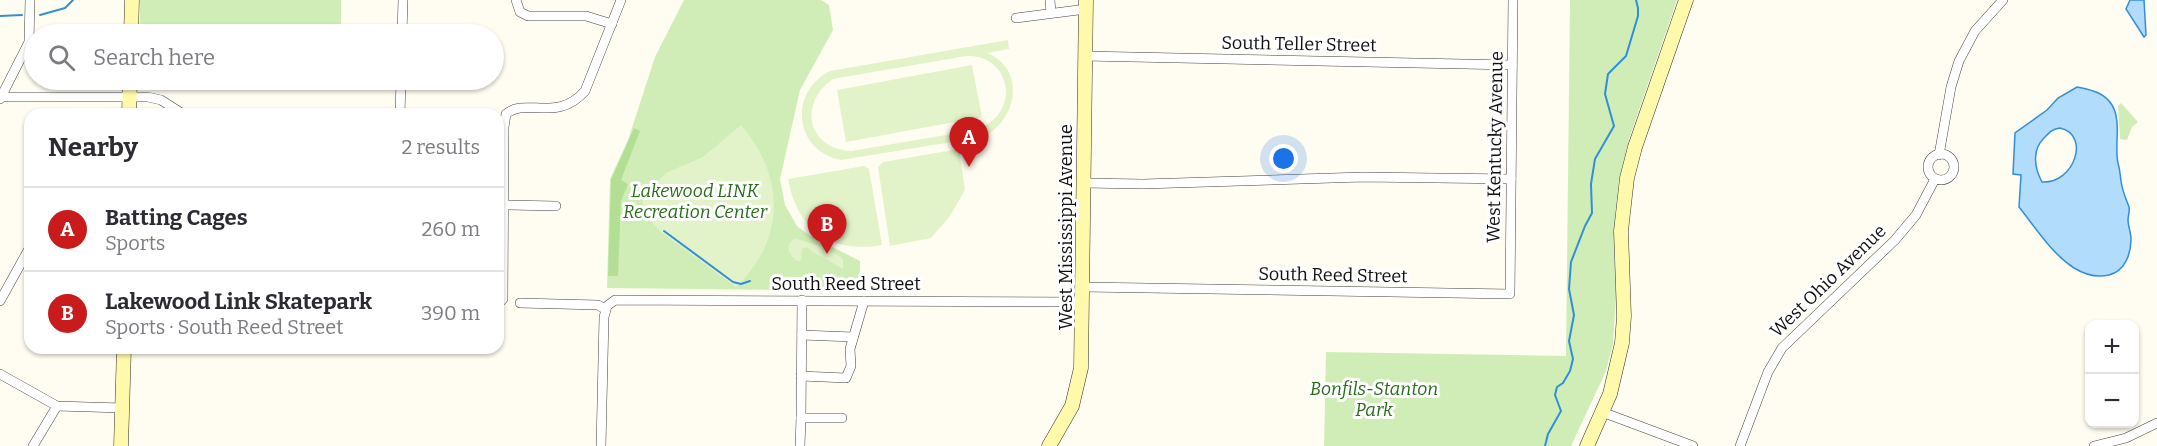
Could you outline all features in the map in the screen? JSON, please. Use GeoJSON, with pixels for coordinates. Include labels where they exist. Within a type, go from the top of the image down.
{"type":"FeatureCollection","features":[{"type":"Feature","properties":{"kind":"street"},"geometry":{"type":"LineString","coordinates":[[29,24],[30,0]]}},
{"type":"Feature","properties":{"kind":"street"},"geometry":{"type":"LineString","coordinates":[[131,24],[132,0]]}},
{"type":"Feature","properties":{"kind":"street"},"geometry":{"type":"LineString","coordinates":[[402,24],[403,0]]}},
{"type":"Feature","properties":{"kind":"street"},"geometry":{"type":"LineString","coordinates":[[516,0],[520,12],[528,16],[586,16],[612,24]]}},
{"type":"Feature","properties":{"kind":"street"},"geometry":{"type":"LineString","coordinates":[[556,206],[504,205],[504,127],[507,114],[517,109],[563,107],[577,100],[585,91],[621,0]]}},
{"type":"Feature","properties":{"kind":"street"},"geometry":{"type":"LineString","coordinates":[[1050,0],[1051,13]]}},
{"type":"Feature","properties":{"kind":"street","name":"West Kentucky Avenue"},"geometry":{"type":"LineString","coordinates":[[1510,294],[1513,0]]}},
{"type":"Feature","properties":{"kind":"street"},"geometry":{"type":"LineString","coordinates":[[1587,446],[1613,385],[1622,343],[1624,316],[1621,231],[1627,178],[1635,147],[1686,0]]}},
{"type":"Feature","properties":{"kind":"street"},"geometry":{"type":"LineString","coordinates":[[1939,154],[1951,87],[1959,61],[1975,31],[2003,0]]}},
{"type":"Feature","properties":{"kind":"street"},"geometry":{"type":"LineString","coordinates":[[1016,18],[1086,5]]}},
{"type":"Feature","properties":{"kind":"street","name":"West Mississippi Avenue"},"geometry":{"type":"LineString","coordinates":[[1049,446],[1065,422],[1077,393],[1081,368],[1084,286],[1086,5]]}},
{"type":"Feature","properties":{"kind":"street"},"geometry":{"type":"LineString","coordinates":[[24,52],[0,98],[130,97],[159,99],[173,108]]}},
{"type":"Feature","properties":{"kind":"street","name":"South Teller Street"},"geometry":{"type":"LineString","coordinates":[[1085,56],[1512,64]]}},
{"type":"Feature","properties":{"kind":"street"},"geometry":{"type":"LineString","coordinates":[[129,108],[130,90]]}},
{"type":"Feature","properties":{"kind":"street"},"geometry":{"type":"LineString","coordinates":[[400,108],[401,90]]}},
{"type":"Feature","properties":{"kind":"street"},"geometry":{"type":"LineString","coordinates":[[1939,154],[1950,158],[1953,167],[1947,178],[1941,180],[1935,179],[1929,173],[1928,165],[1931,158],[1939,154]]}},
{"type":"Feature","properties":{"kind":"street"},"geometry":{"type":"LineString","coordinates":[[1084,183],[1143,184],[1370,177],[1511,179]]}},
{"type":"Feature","properties":{"kind":"street","name":"West Ohio Avenue"},"geometry":{"type":"LineString","coordinates":[[1740,446],[1768,372],[1782,348],[1895,240],[1916,215],[1935,179]]}},
{"type":"Feature","properties":{"kind":"street"},"geometry":{"type":"LineString","coordinates":[[0,301],[24,258]]}},
{"type":"Feature","properties":{"kind":"street","name":"South Reed Street"},"geometry":{"type":"LineString","coordinates":[[1084,286],[1510,294]]}},
{"type":"Feature","properties":{"kind":"street","name":"South Reed Street"},"geometry":{"type":"LineString","coordinates":[[520,303],[607,306],[615,300],[630,298],[1083,302]]}},
{"type":"Feature","properties":{"kind":"street"},"geometry":{"type":"LineString","coordinates":[[800,446],[802,300]]}},
{"type":"Feature","properties":{"kind":"street"},"geometry":{"type":"LineString","coordinates":[[801,376],[846,378],[851,366],[850,349],[864,301]]}},
{"type":"Feature","properties":{"kind":"street"},"geometry":{"type":"LineString","coordinates":[[601,446],[603,325],[607,306]]}},
{"type":"Feature","properties":{"kind":"street"},"geometry":{"type":"LineString","coordinates":[[802,335],[853,337]]}},
{"type":"Feature","properties":{"kind":"street"},"geometry":{"type":"LineString","coordinates":[[122,446],[124,354]]}},
{"type":"Feature","properties":{"kind":"street"},"geometry":{"type":"LineString","coordinates":[[0,374],[57,406],[122,408]]}},
{"type":"Feature","properties":{"kind":"street"},"geometry":{"type":"LineString","coordinates":[[33,446],[57,406]]}},
{"type":"Feature","properties":{"kind":"street"},"geometry":{"type":"LineString","coordinates":[[1602,412],[1693,446]]}},
{"type":"Feature","properties":{"kind":"street"},"geometry":{"type":"LineString","coordinates":[[801,418],[842,418]]}},
{"type":"Feature","properties":{"kind":"street"},"geometry":{"type":"LineString","coordinates":[[2094,446],[2126,438],[2157,423]]}},
{"type":"Feature","properties":{"kind":"green space"},"geometry":{"type":"Polygon","coordinates":[[[140,0],[341,0],[341,24],[140,24],[140,0]]]}},
{"type":"Feature","properties":{"kind":"green space","name":"Lakewood LINK Recreation Center"},"geometry":{"type":"Polygon","coordinates":[[[684,0],[821,0],[829,5],[833,30],[800,90],[780,179],[785,205],[797,226],[809,235],[860,261],[860,291],[607,288],[610,179],[628,140],[655,57],[684,0]]]}},
{"type":"Feature","properties":{"kind":"green space","name":"Bonfils-Stanton Park"},"geometry":{"type":"Polygon","coordinates":[[[1570,0],[1677,0],[1629,139],[1619,180],[1615,215],[1616,298],[1613,344],[1606,371],[1571,446],[1324,446],[1326,352],[1566,356],[1570,0]]]}},
{"type":"Feature","properties":{"kind":"green space"},"geometry":{"type":"Polygon","coordinates":[[[1008,40],[1009,49],[987,53],[1000,61],[1008,71],[1013,95],[1004,119],[983,137],[841,160],[825,154],[814,145],[806,133],[802,120],[807,92],[816,80],[830,71],[1008,40]],[[966,56],[833,79],[822,89],[815,100],[812,123],[817,134],[825,142],[836,148],[851,151],[975,130],[990,122],[1000,111],[1005,99],[1005,86],[1001,74],[993,64],[981,58],[966,56]]]}},
{"type":"Feature","properties":{"kind":"green space"},"geometry":{"type":"Polygon","coordinates":[[[972,65],[982,117],[846,142],[837,90],[972,65]]]}},
{"type":"Feature","properties":{"kind":"green space"},"geometry":{"type":"Polygon","coordinates":[[[2121,103],[2138,122],[2132,127],[2127,140],[2120,139],[2118,106],[2121,103]]]}},
{"type":"Feature","properties":{"kind":"green space"},"geometry":{"type":"Polygon","coordinates":[[[741,125],[766,165],[772,186],[774,207],[771,228],[764,249],[736,287],[661,232],[643,213],[643,197],[666,173],[703,157],[741,125]]]}},
{"type":"Feature","properties":{"kind":"green space"},"geometry":{"type":"Polygon","coordinates":[[[634,128],[640,131],[621,180],[628,184],[621,201],[618,276],[608,276],[611,180],[634,128]]]}},
{"type":"Feature","properties":{"kind":"green space"},"geometry":{"type":"Polygon","coordinates":[[[959,149],[965,190],[950,216],[931,238],[890,246],[878,167],[883,162],[959,149]]]}},
{"type":"Feature","properties":{"kind":"green space"},"geometry":{"type":"Polygon","coordinates":[[[864,166],[869,169],[882,245],[847,246],[832,242],[808,225],[799,212],[788,179],[864,166]]]}},
{"type":"Feature","properties":{"kind":"green space"},"geometry":{"type":"Polygon","coordinates":[[[794,239],[820,246],[839,256],[843,259],[843,269],[807,247],[802,249],[801,261],[797,261],[788,247],[794,239]]]}},
{"type":"Feature","properties":{"kind":"water"},"geometry":{"type":"Polygon","coordinates":[[[2130,0],[2144,0],[2146,35],[2144,37],[2126,9],[2130,0]]]}},
{"type":"Feature","properties":{"kind":"water"},"geometry":{"type":"Polygon","coordinates":[[[2077,87],[2087,89],[2105,97],[2115,112],[2117,156],[2122,188],[2129,207],[2128,222],[2131,239],[2130,250],[2123,266],[2109,275],[2086,274],[2066,262],[2044,240],[2019,207],[2021,175],[2013,174],[2015,133],[2047,110],[2058,98],[2077,87]],[[2060,128],[2055,129],[2040,143],[2035,159],[2042,182],[2053,181],[2070,168],[2076,149],[2075,140],[2069,132],[2060,128]]]}},
{"type":"Feature","properties":{"kind":"waterway"},"geometry":{"type":"LineString","coordinates":[[40,15],[65,8],[73,0]]}},
{"type":"Feature","properties":{"kind":"waterway"},"geometry":{"type":"LineString","coordinates":[[1545,446],[1548,434],[1561,411],[1555,395],[1557,387],[1563,383],[1570,371],[1573,359],[1569,341],[1574,315],[1569,289],[1571,262],[1592,213],[1591,184],[1595,159],[1614,126],[1605,94],[1608,74],[1626,56],[1638,16],[1636,0]]}},
{"type":"Feature","properties":{"kind":"waterway"},"geometry":{"type":"LineString","coordinates":[[0,16],[22,15]]}},
{"type":"Feature","properties":{"kind":"waterway"},"geometry":{"type":"LineString","coordinates":[[664,231],[733,282],[741,284],[750,281]]}},
{"type":"Feature","properties":{"kind":"place","name":"Batting Cages"},"geometry":{"type":"Point","coordinates":[969,167]}},
{"type":"Feature","properties":{"kind":"place","name":"Lakewood Link Skatepark"},"geometry":{"type":"Point","coordinates":[827,254]}}]}
